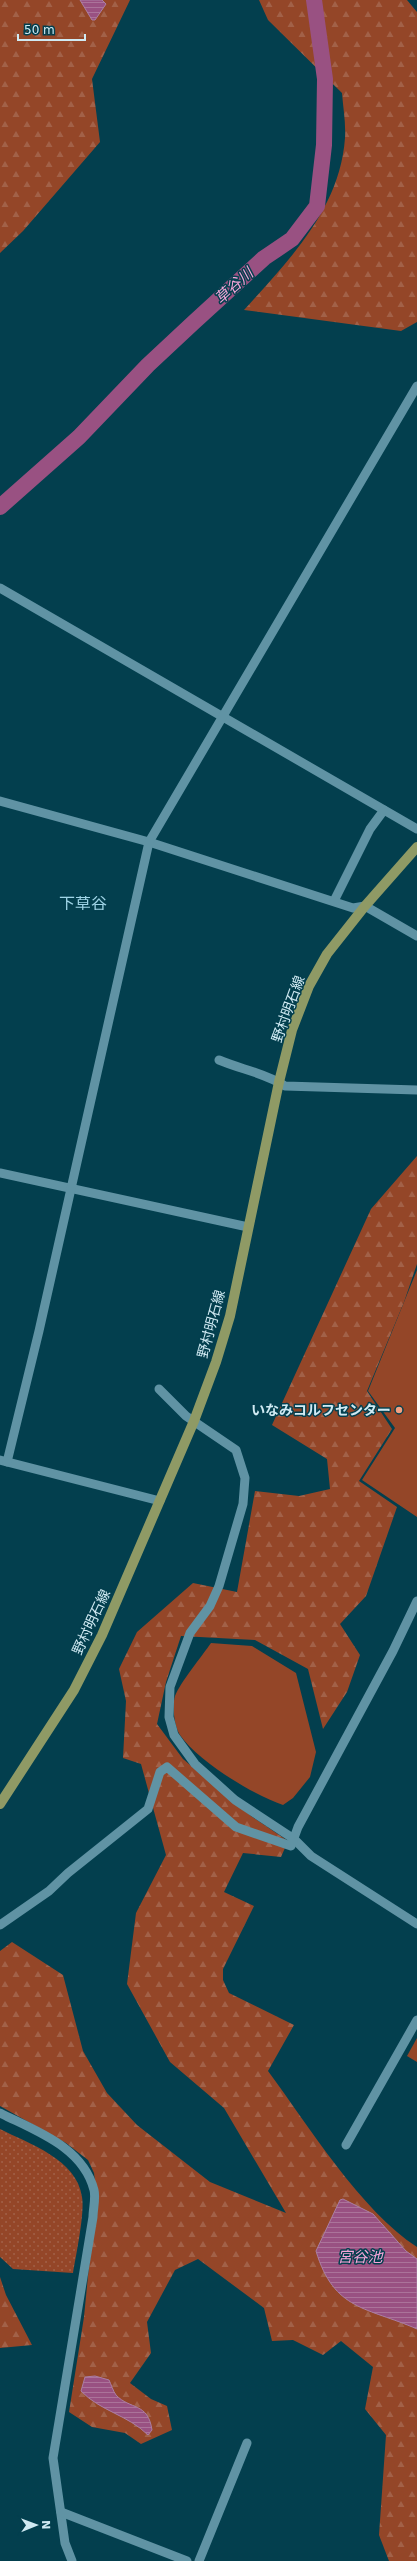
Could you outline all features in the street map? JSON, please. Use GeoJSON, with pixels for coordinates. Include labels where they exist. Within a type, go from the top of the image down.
{"type":"FeatureCollection","features":[{"type":"Feature","properties":{"kind":"main road","name":"野村明石線"},"geometry":{"type":"LineString","coordinates":[[0,1804],[74,1690],[102,1635],[194,1421],[216,1362],[230,1316],[278,1082],[292,1030],[309,986],[327,954],[365,906],[417,847]]}},
{"type":"Feature","properties":{"kind":"street"},"geometry":{"type":"LineString","coordinates":[[160,1501],[3,1461],[71,1190],[102,1045],[149,842],[417,386]]}},
{"type":"Feature","properties":{"kind":"street"},"geometry":{"type":"LineString","coordinates":[[0,588],[417,829]]}},
{"type":"Feature","properties":{"kind":"street"},"geometry":{"type":"LineString","coordinates":[[0,800],[149,842],[353,908],[365,906],[417,936]]}},
{"type":"Feature","properties":{"kind":"street"},"geometry":{"type":"LineString","coordinates":[[334,901],[370,829],[384,810]]}},
{"type":"Feature","properties":{"kind":"street"},"geometry":{"type":"LineString","coordinates":[[219,1060],[285,1086],[417,1090]]}},
{"type":"Feature","properties":{"kind":"street"},"geometry":{"type":"LineString","coordinates":[[0,1173],[71,1190],[248,1227]]}},
{"type":"Feature","properties":{"kind":"street"},"geometry":{"type":"LineString","coordinates":[[159,1389],[186,1416],[236,1450],[245,1478],[243,1504],[219,1586],[210,1606],[190,1634],[170,1687],[169,1717],[174,1735],[195,1764],[235,1800],[294,1839],[311,1856],[417,1924]]}},
{"type":"Feature","properties":{"kind":"street"},"geometry":{"type":"LineString","coordinates":[[0,1925],[49,1891],[68,1872],[148,1809],[160,1772],[167,1767],[236,1827],[291,1846],[298,1827],[393,1651],[417,1601]]}},
{"type":"Feature","properties":{"kind":"street"},"geometry":{"type":"LineString","coordinates":[[346,2145],[417,2020]]}},
{"type":"Feature","properties":{"kind":"street"},"geometry":{"type":"LineString","coordinates":[[0,2113],[52,2140],[76,2157],[87,2172],[94,2192],[93,2218],[53,2458],[54,2480],[61,2512],[65,2543],[72,2561]]}},
{"type":"Feature","properties":{"kind":"street"},"geometry":{"type":"LineString","coordinates":[[199,2561],[247,2443]]}},
{"type":"Feature","properties":{"kind":"street"},"geometry":{"type":"LineString","coordinates":[[61,2512],[187,2561]]}},
{"type":"Feature","properties":{"kind":"green space"},"geometry":{"type":"Polygon","coordinates":[[[0,0],[130,0],[92,79],[100,142],[23,231],[0,253],[0,0]]]}},
{"type":"Feature","properties":{"kind":"green space"},"geometry":{"type":"Polygon","coordinates":[[[259,0],[407,0],[417,12],[417,322],[401,331],[244,310],[278,272],[310,232],[323,210],[333,188],[341,164],[345,138],[342,93],[268,20],[259,0]]]}},
{"type":"Feature","properties":{"kind":"green space"},"geometry":{"type":"Polygon","coordinates":[[[417,1156],[417,1264],[404,1302],[367,1391],[392,1429],[359,1481],[397,1507],[366,1596],[340,1624],[360,1655],[347,1692],[323,1729],[308,1669],[255,1640],[181,1636],[166,1682],[157,1724],[183,1759],[251,1816],[288,1841],[281,1857],[243,1853],[224,1892],[254,1906],[223,1969],[223,1980],[229,1993],[294,2025],[268,2071],[336,2166],[356,2190],[396,2231],[417,2247],[417,2561],[389,2561],[379,2535],[386,2435],[365,2409],[373,2367],[341,2341],[323,2355],[293,2340],[272,2341],[264,2308],[198,2259],[175,2270],[147,2322],[151,2353],[130,2383],[151,2399],[167,2406],[172,2430],[141,2444],[125,2433],[92,2427],[69,2412],[84,2317],[89,2266],[98,2205],[94,2173],[88,2160],[66,2143],[0,2106],[0,1951],[12,1942],[63,1975],[83,2051],[107,2093],[137,2125],[210,2182],[286,2213],[224,2108],[170,2062],[127,1984],[136,1913],[166,1855],[141,1764],[123,1758],[126,1701],[119,1669],[137,1632],[193,1583],[237,1592],[255,1491],[299,1496],[330,1489],[327,1459],[272,1425],[371,1209],[417,1156]]]}},
{"type":"Feature","properties":{"kind":"green space","name":"いなみコルフセンター"},"geometry":{"type":"Polygon","coordinates":[[[417,1270],[417,1517],[362,1480],[395,1428],[368,1391],[417,1270]]]}},
{"type":"Feature","properties":{"kind":"green space"},"geometry":{"type":"Polygon","coordinates":[[[211,1643],[252,1646],[296,1673],[316,1752],[310,1777],[293,1798],[283,1805],[257,1794],[227,1776],[199,1756],[180,1735],[176,1727],[174,1716],[175,1696],[186,1677],[211,1643]]]}},
{"type":"Feature","properties":{"kind":"green space"},"geometry":{"type":"Polygon","coordinates":[[[417,2038],[417,2062],[407,2056],[417,2038]]]}},
{"type":"Feature","properties":{"kind":"green space"},"geometry":{"type":"Polygon","coordinates":[[[0,2129],[50,2154],[71,2172],[78,2184],[83,2204],[80,2234],[73,2273],[13,2269],[0,2257],[0,2129]]]}},
{"type":"Feature","properties":{"kind":"green space"},"geometry":{"type":"Polygon","coordinates":[[[0,2277],[6,2295],[32,2345],[0,2348],[0,2277]]]}},
{"type":"Feature","properties":{"kind":"water"},"geometry":{"type":"Polygon","coordinates":[[[80,0],[102,0],[106,4],[95,20],[92,20],[80,0]]]}},
{"type":"Feature","properties":{"kind":"water","name":"宮谷池"},"geometry":{"type":"Polygon","coordinates":[[[343,2199],[373,2214],[406,2251],[417,2259],[417,2329],[354,2304],[332,2285],[323,2271],[316,2251],[340,2200],[343,2199]]]}},
{"type":"Feature","properties":{"kind":"water"},"geometry":{"type":"Polygon","coordinates":[[[95,2376],[109,2380],[116,2395],[121,2400],[138,2408],[147,2415],[152,2430],[148,2435],[132,2422],[97,2404],[81,2391],[85,2377],[95,2376]]]}},
{"type":"Feature","properties":{"kind":"waterway","name":"草谷川"},"geometry":{"type":"LineString","coordinates":[[0,507],[79,437],[148,365],[193,323],[264,258],[292,239],[317,206],[324,145],[325,79],[314,0]]}},
{"type":"Feature","properties":{"kind":"place","name":"いなみコルフセンター"},"geometry":{"type":"Point","coordinates":[399,1410]}},
{"type":"Feature","properties":{"kind":"district","name":"下草谷"},"geometry":{"type":"Point","coordinates":[83,903]}}]}
